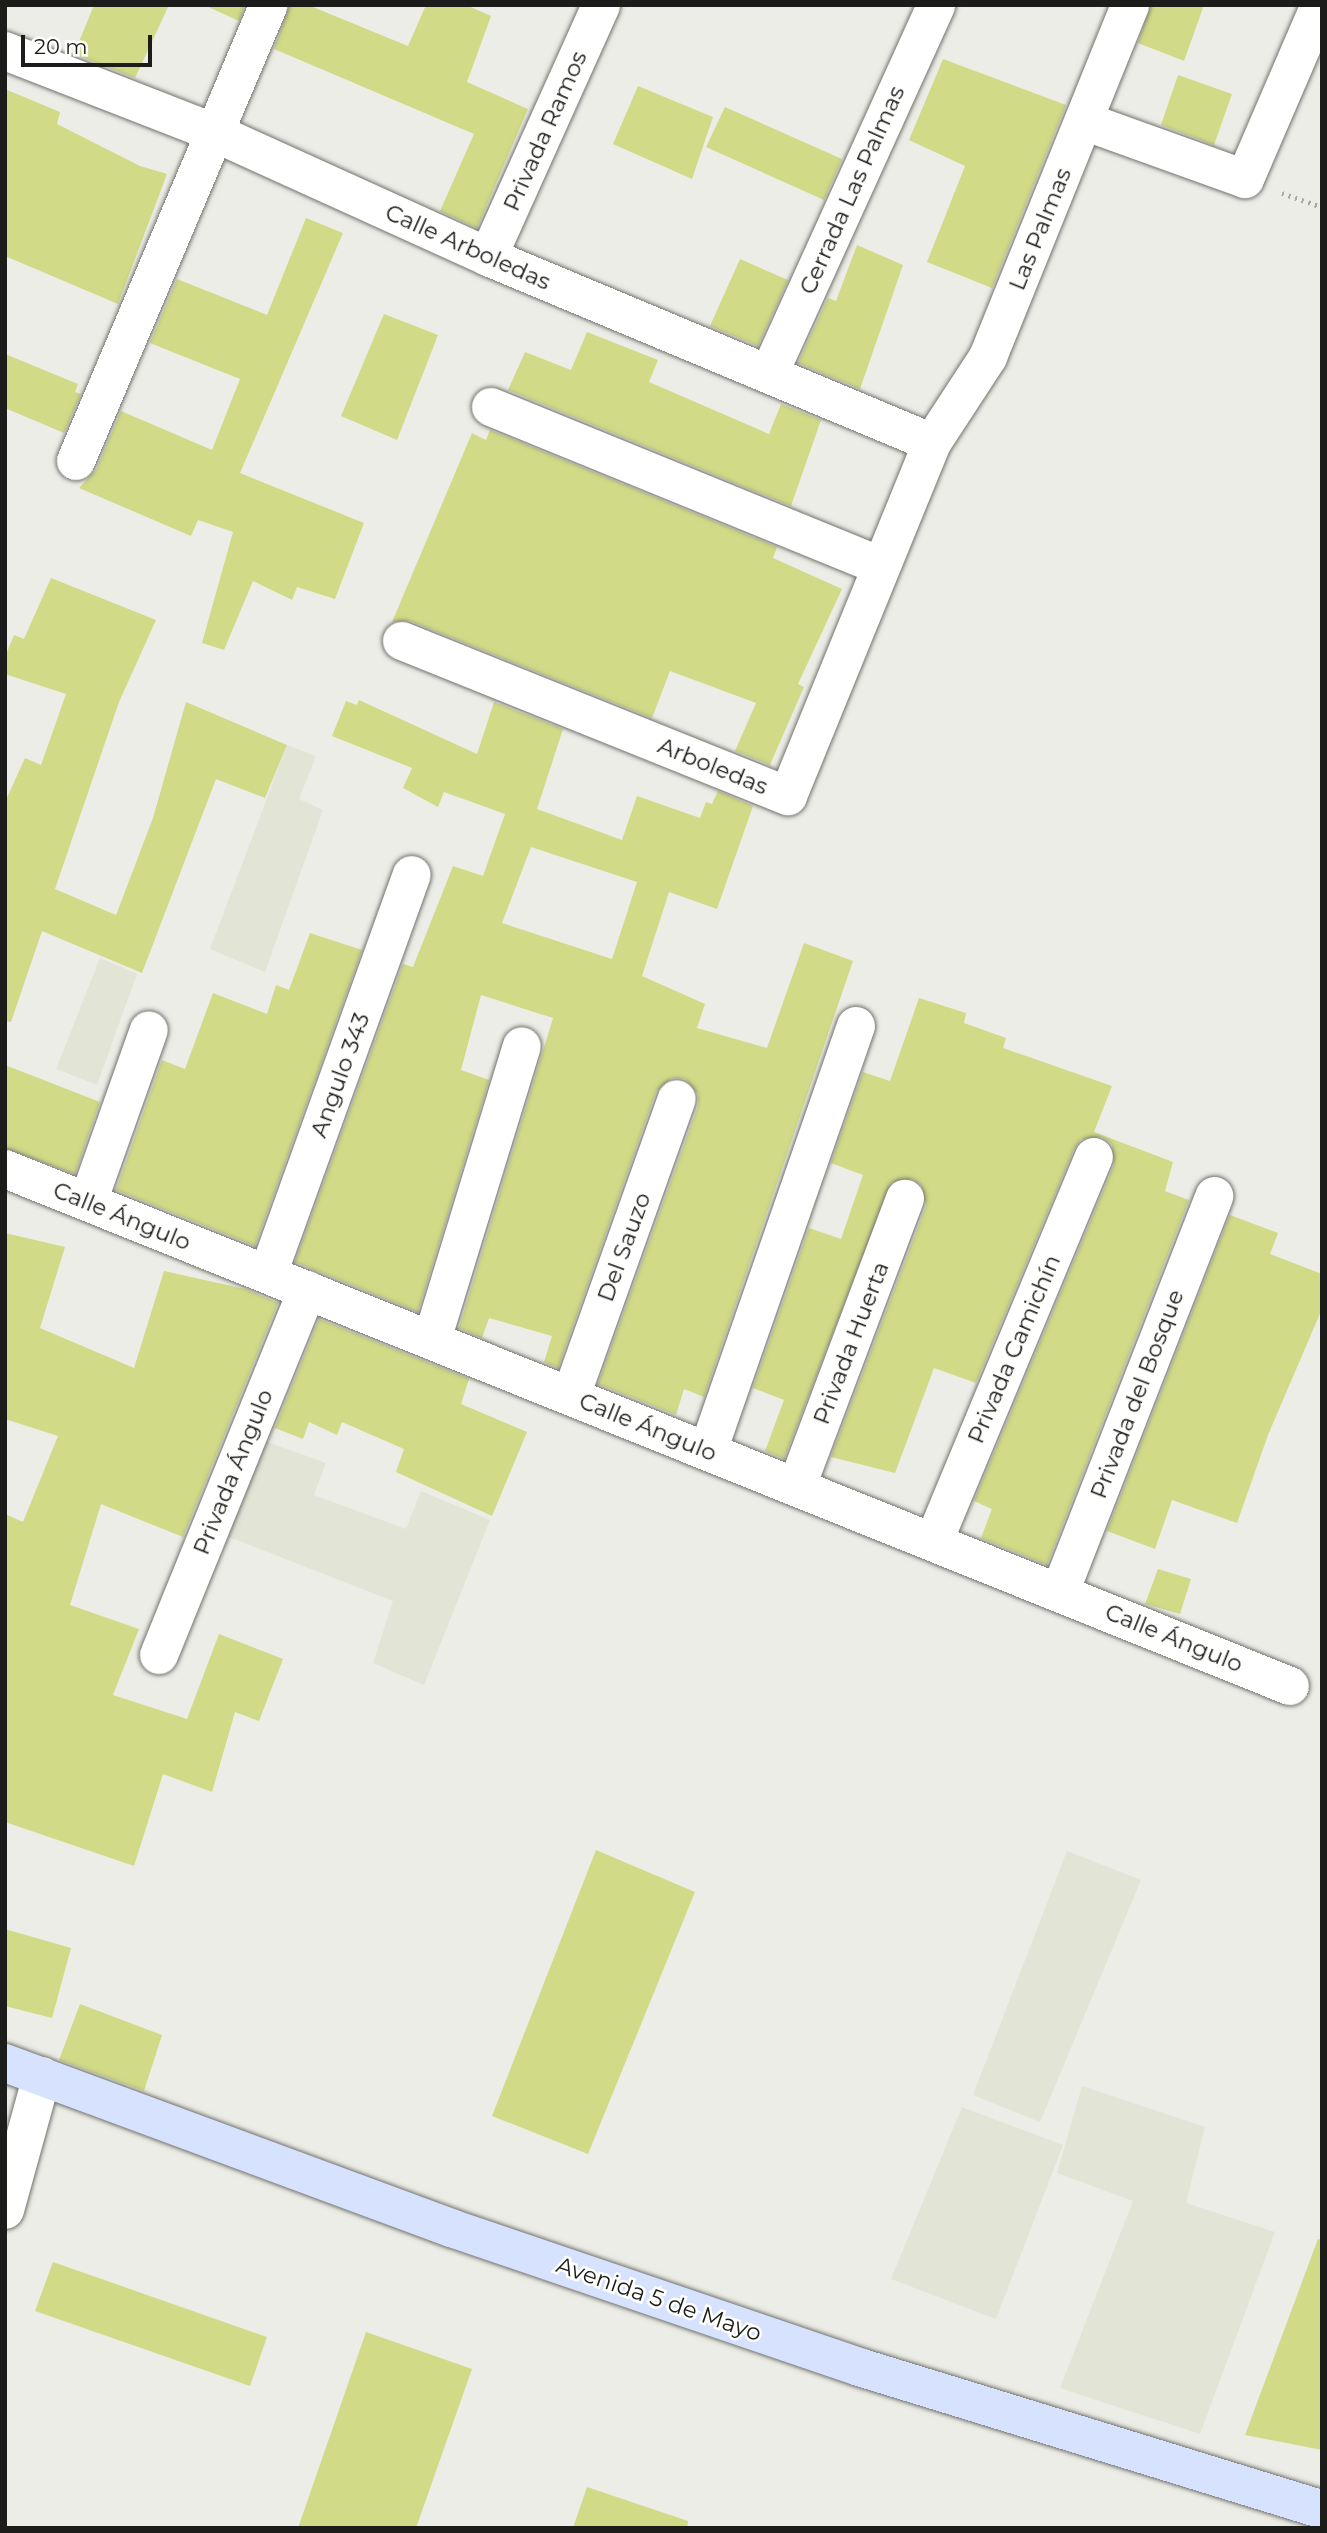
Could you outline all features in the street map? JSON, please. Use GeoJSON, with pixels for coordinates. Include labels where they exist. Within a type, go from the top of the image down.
{"type":"FeatureCollection","features":[{"type":"Feature","properties":{"kind":"main road","name":"Avenida 5 de Mayo"},"geometry":{"type":"LineString","coordinates":[[5,2063],[451,2228],[845,2362],[1322,2509]]}},
{"type":"Feature","properties":{"kind":"street"},"geometry":{"type":"LineString","coordinates":[[76,461],[269,5]]}},
{"type":"Feature","properties":{"kind":"street","name":"Privada Ramos"},"geometry":{"type":"LineString","coordinates":[[488,257],[601,5]]}},
{"type":"Feature","properties":{"kind":"street","name":"Cerrada Las Palmas"},"geometry":{"type":"LineString","coordinates":[[769,374],[936,5]]}},
{"type":"Feature","properties":{"kind":"street","name":"Las Palmas"},"geometry":{"type":"LineString","coordinates":[[932,443],[988,357],[1130,5]]}},
{"type":"Feature","properties":{"kind":"street"},"geometry":{"type":"LineString","coordinates":[[1084,121],[1245,179],[1320,5]]}},
{"type":"Feature","properties":{"kind":"street","name":"Calle Arboledas"},"geometry":{"type":"LineString","coordinates":[[5,51],[213,132],[488,257],[932,443]]}},
{"type":"Feature","properties":{"kind":"street"},"geometry":{"type":"LineString","coordinates":[[491,407],[880,566]]}},
{"type":"Feature","properties":{"kind":"street","name":"Arboledas"},"geometry":{"type":"LineString","coordinates":[[402,641],[788,796],[932,443]]}},
{"type":"Feature","properties":{"kind":"street","name":"Angulo 343"},"geometry":{"type":"LineString","coordinates":[[268,1274],[412,875]]}},
{"type":"Feature","properties":{"kind":"street"},"geometry":{"type":"LineString","coordinates":[[708,1451],[856,1026]]}},
{"type":"Feature","properties":{"kind":"street"},"geometry":{"type":"LineString","coordinates":[[88,1202],[149,1030]]}},
{"type":"Feature","properties":{"kind":"street"},"geometry":{"type":"LineString","coordinates":[[432,1340],[522,1046]]}},
{"type":"Feature","properties":{"kind":"street","name":"Del Sauzo"},"geometry":{"type":"LineString","coordinates":[[571,1396],[677,1099]]}},
{"type":"Feature","properties":{"kind":"street","name":"Privada Camichín"},"geometry":{"type":"LineString","coordinates":[[934,1541],[1094,1157]]}},
{"type":"Feature","properties":{"kind":"street","name":"Calle Ángulo"},"geometry":{"type":"LineString","coordinates":[[5,1169],[1290,1686]]}},
{"type":"Feature","properties":{"kind":"street","name":"Privada del Bosque"},"geometry":{"type":"LineString","coordinates":[[1060,1592],[1214,1196]]}},
{"type":"Feature","properties":{"kind":"street","name":"Privada Huerta"},"geometry":{"type":"LineString","coordinates":[[797,1486],[905,1199]]}},
{"type":"Feature","properties":{"kind":"street","name":"Privada Ángulo"},"geometry":{"type":"LineString","coordinates":[[159,1655],[307,1290]]}},
{"type":"Feature","properties":{"kind":"street"},"geometry":{"type":"LineString","coordinates":[[5,2210],[42,2076]]}},
{"type":"Feature","properties":{"kind":"shaded area"},"geometry":{"type":"Polygon","coordinates":[[[287,745],[316,756],[299,799],[323,810],[265,972],[210,949],[287,745]]]}},
{"type":"Feature","properties":{"kind":"shaded area"},"geometry":{"type":"Polygon","coordinates":[[[100,958],[137,974],[97,1085],[56,1069],[100,958]]]}},
{"type":"Feature","properties":{"kind":"shaded area"},"geometry":{"type":"Polygon","coordinates":[[[262,1440],[326,1463],[314,1495],[406,1529],[421,1491],[490,1520],[424,1685],[373,1663],[393,1601],[224,1535],[262,1440]]]}},
{"type":"Feature","properties":{"kind":"shaded area"},"geometry":{"type":"Polygon","coordinates":[[[1067,1851],[1141,1880],[1040,2122],[973,2095],[1067,1851]]]}},
{"type":"Feature","properties":{"kind":"shaded area"},"geometry":{"type":"Polygon","coordinates":[[[1082,2086],[1205,2127],[1186,2203],[1275,2232],[1200,2434],[1060,2388],[1133,2201],[1057,2173],[1082,2086]]]}},
{"type":"Feature","properties":{"kind":"shaded area"},"geometry":{"type":"Polygon","coordinates":[[[962,2107],[1063,2145],[996,2319],[891,2279],[962,2107]]]}},
{"type":"Feature","properties":{"kind":"building"},"geometry":{"type":"Polygon","coordinates":[[[94,5],[169,5],[135,78],[74,54],[94,5]]]}},
{"type":"Feature","properties":{"kind":"building"},"geometry":{"type":"Polygon","coordinates":[[[204,5],[245,5],[239,21],[204,5]]]}},
{"type":"Feature","properties":{"kind":"building"},"geometry":{"type":"Polygon","coordinates":[[[290,5],[308,5],[408,46],[426,5],[466,5],[491,16],[467,82],[528,109],[477,228],[440,211],[474,134],[274,49],[290,5]]]}},
{"type":"Feature","properties":{"kind":"building"},"geometry":{"type":"Polygon","coordinates":[[[1151,5],[1204,5],[1184,61],[1138,43],[1151,5]]]}},
{"type":"Feature","properties":{"kind":"building"},"geometry":{"type":"Polygon","coordinates":[[[943,59],[1066,105],[992,288],[927,262],[965,166],[909,140],[943,59]]]}},
{"type":"Feature","properties":{"kind":"building"},"geometry":{"type":"Polygon","coordinates":[[[1178,75],[1232,94],[1214,145],[1161,125],[1178,75]]]}},
{"type":"Feature","properties":{"kind":"building"},"geometry":{"type":"Polygon","coordinates":[[[638,86],[713,117],[692,179],[613,144],[638,86]]]}},
{"type":"Feature","properties":{"kind":"building"},"geometry":{"type":"Polygon","coordinates":[[[5,89],[60,112],[57,124],[140,166],[167,174],[118,304],[5,256],[5,89]]]}},
{"type":"Feature","properties":{"kind":"building"},"geometry":{"type":"Polygon","coordinates":[[[725,107],[842,159],[824,200],[706,147],[725,107]]]}},
{"type":"Feature","properties":{"kind":"building"},"geometry":{"type":"Polygon","coordinates":[[[306,218],[343,233],[240,473],[364,523],[335,599],[297,587],[292,600],[253,581],[224,650],[202,643],[233,532],[198,520],[191,536],[79,488],[96,470],[121,411],[212,450],[240,379],[150,343],[177,279],[267,315],[306,218]]]}},
{"type":"Feature","properties":{"kind":"building"},"geometry":{"type":"Polygon","coordinates":[[[857,245],[903,265],[860,389],[798,363],[828,298],[836,301],[857,245]]]}},
{"type":"Feature","properties":{"kind":"building"},"geometry":{"type":"Polygon","coordinates":[[[740,259],[788,280],[758,346],[710,326],[740,259]]]}},
{"type":"Feature","properties":{"kind":"building"},"geometry":{"type":"Polygon","coordinates":[[[384,314],[438,335],[397,440],[341,416],[384,314]]]}},
{"type":"Feature","properties":{"kind":"building"},"geometry":{"type":"Polygon","coordinates":[[[587,332],[658,360],[649,382],[769,434],[781,404],[821,420],[791,506],[508,390],[525,352],[571,370],[587,332]]]}},
{"type":"Feature","properties":{"kind":"building"},"geometry":{"type":"Polygon","coordinates":[[[5,354],[78,384],[75,392],[81,394],[64,433],[5,408],[5,354]]]}},
{"type":"Feature","properties":{"kind":"building"},"geometry":{"type":"Polygon","coordinates":[[[490,430],[777,547],[773,558],[842,589],[798,684],[804,687],[770,765],[735,751],[756,703],[670,671],[652,718],[410,621],[392,622],[472,433],[486,440],[490,430]]]}},
{"type":"Feature","properties":{"kind":"building"},"geometry":{"type":"Polygon","coordinates":[[[51,578],[156,620],[119,702],[55,889],[116,915],[153,818],[186,702],[287,745],[265,798],[216,779],[142,973],[42,931],[11,1022],[5,1021],[5,802],[25,758],[41,765],[66,694],[5,674],[5,657],[14,635],[24,639],[51,578]]]}},
{"type":"Feature","properties":{"kind":"building"},"geometry":{"type":"Polygon","coordinates":[[[359,700],[477,754],[494,702],[563,729],[537,809],[622,840],[637,796],[700,818],[706,802],[712,804],[718,791],[753,806],[717,909],[669,892],[642,976],[705,1004],[697,1028],[767,1048],[804,943],[853,961],[704,1397],[684,1389],[676,1415],[598,1384],[698,1106],[698,1094],[685,1079],[672,1078],[656,1092],[558,1368],[544,1362],[552,1336],[489,1318],[482,1338],[459,1328],[553,1018],[481,995],[461,1070],[489,1080],[418,1312],[295,1262],[403,964],[413,967],[453,866],[483,876],[505,814],[444,792],[438,807],[403,788],[412,768],[332,736],[346,701],[357,705],[359,700]],[[531,847],[502,923],[612,959],[637,882],[531,847]]]}},
{"type":"Feature","properties":{"kind":"building"},"geometry":{"type":"Polygon","coordinates":[[[310,933],[362,950],[255,1246],[116,1190],[162,1060],[185,1069],[213,993],[267,1014],[276,985],[289,990],[310,933]]]}},
{"type":"Feature","properties":{"kind":"building"},"geometry":{"type":"Polygon","coordinates":[[[919,998],[966,1013],[964,1023],[1006,1038],[1003,1048],[1112,1086],[1094,1132],[1173,1162],[1165,1191],[1189,1200],[1047,1565],[981,1538],[992,1509],[974,1501],[1114,1165],[1112,1144],[1102,1137],[1081,1139],[1074,1149],[976,1383],[934,1368],[895,1473],[831,1457],[926,1206],[922,1186],[913,1179],[891,1183],[784,1459],[765,1451],[784,1400],[753,1388],[809,1228],[841,1239],[863,1175],[831,1163],[863,1072],[890,1081],[919,998]]]}},
{"type":"Feature","properties":{"kind":"building"},"geometry":{"type":"Polygon","coordinates":[[[5,1065],[100,1102],[75,1174],[5,1148],[5,1065]]]}},
{"type":"Feature","properties":{"kind":"building"},"geometry":{"type":"Polygon","coordinates":[[[1230,1215],[1278,1233],[1270,1254],[1322,1274],[1322,1309],[1268,1435],[1237,1523],[1172,1500],[1155,1549],[1107,1531],[1230,1215]]]}},
{"type":"Feature","properties":{"kind":"building"},"geometry":{"type":"Polygon","coordinates":[[[5,1233],[65,1247],[40,1328],[134,1368],[164,1271],[245,1289],[278,1303],[183,1537],[101,1504],[70,1605],[139,1629],[113,1695],[187,1719],[219,1634],[283,1659],[259,1721],[235,1712],[212,1792],[163,1774],[134,1866],[5,1822],[5,1514],[23,1522],[58,1436],[5,1419],[5,1233]]]}},
{"type":"Feature","properties":{"kind":"building"},"geometry":{"type":"Polygon","coordinates":[[[319,1319],[469,1379],[461,1404],[527,1432],[492,1516],[396,1472],[404,1449],[342,1422],[337,1435],[309,1422],[303,1439],[275,1428],[319,1319]]]}},
{"type":"Feature","properties":{"kind":"building"},"geometry":{"type":"Polygon","coordinates":[[[1158,1569],[1191,1579],[1180,1614],[1145,1604],[1158,1569]]]}},
{"type":"Feature","properties":{"kind":"building"},"geometry":{"type":"Polygon","coordinates":[[[596,1850],[695,1892],[588,2154],[492,2116],[596,1850]]]}},
{"type":"Feature","properties":{"kind":"building"},"geometry":{"type":"Polygon","coordinates":[[[5,1929],[71,1948],[52,2018],[5,2006],[5,1929]]]}},
{"type":"Feature","properties":{"kind":"building"},"geometry":{"type":"Polygon","coordinates":[[[80,2004],[162,2035],[144,2091],[59,2060],[80,2004]]]}},
{"type":"Feature","properties":{"kind":"building"},"geometry":{"type":"Polygon","coordinates":[[[1318,2239],[1322,2240],[1322,2450],[1245,2435],[1318,2239]]]}},
{"type":"Feature","properties":{"kind":"building"},"geometry":{"type":"Polygon","coordinates":[[[53,2262],[267,2337],[250,2386],[35,2311],[53,2262]]]}},
{"type":"Feature","properties":{"kind":"building"},"geometry":{"type":"Polygon","coordinates":[[[366,2332],[472,2369],[416,2528],[298,2528],[366,2332]]]}},
{"type":"Feature","properties":{"kind":"building"},"geometry":{"type":"Polygon","coordinates":[[[587,2487],[688,2521],[687,2528],[573,2528],[587,2487]]]}}]}
